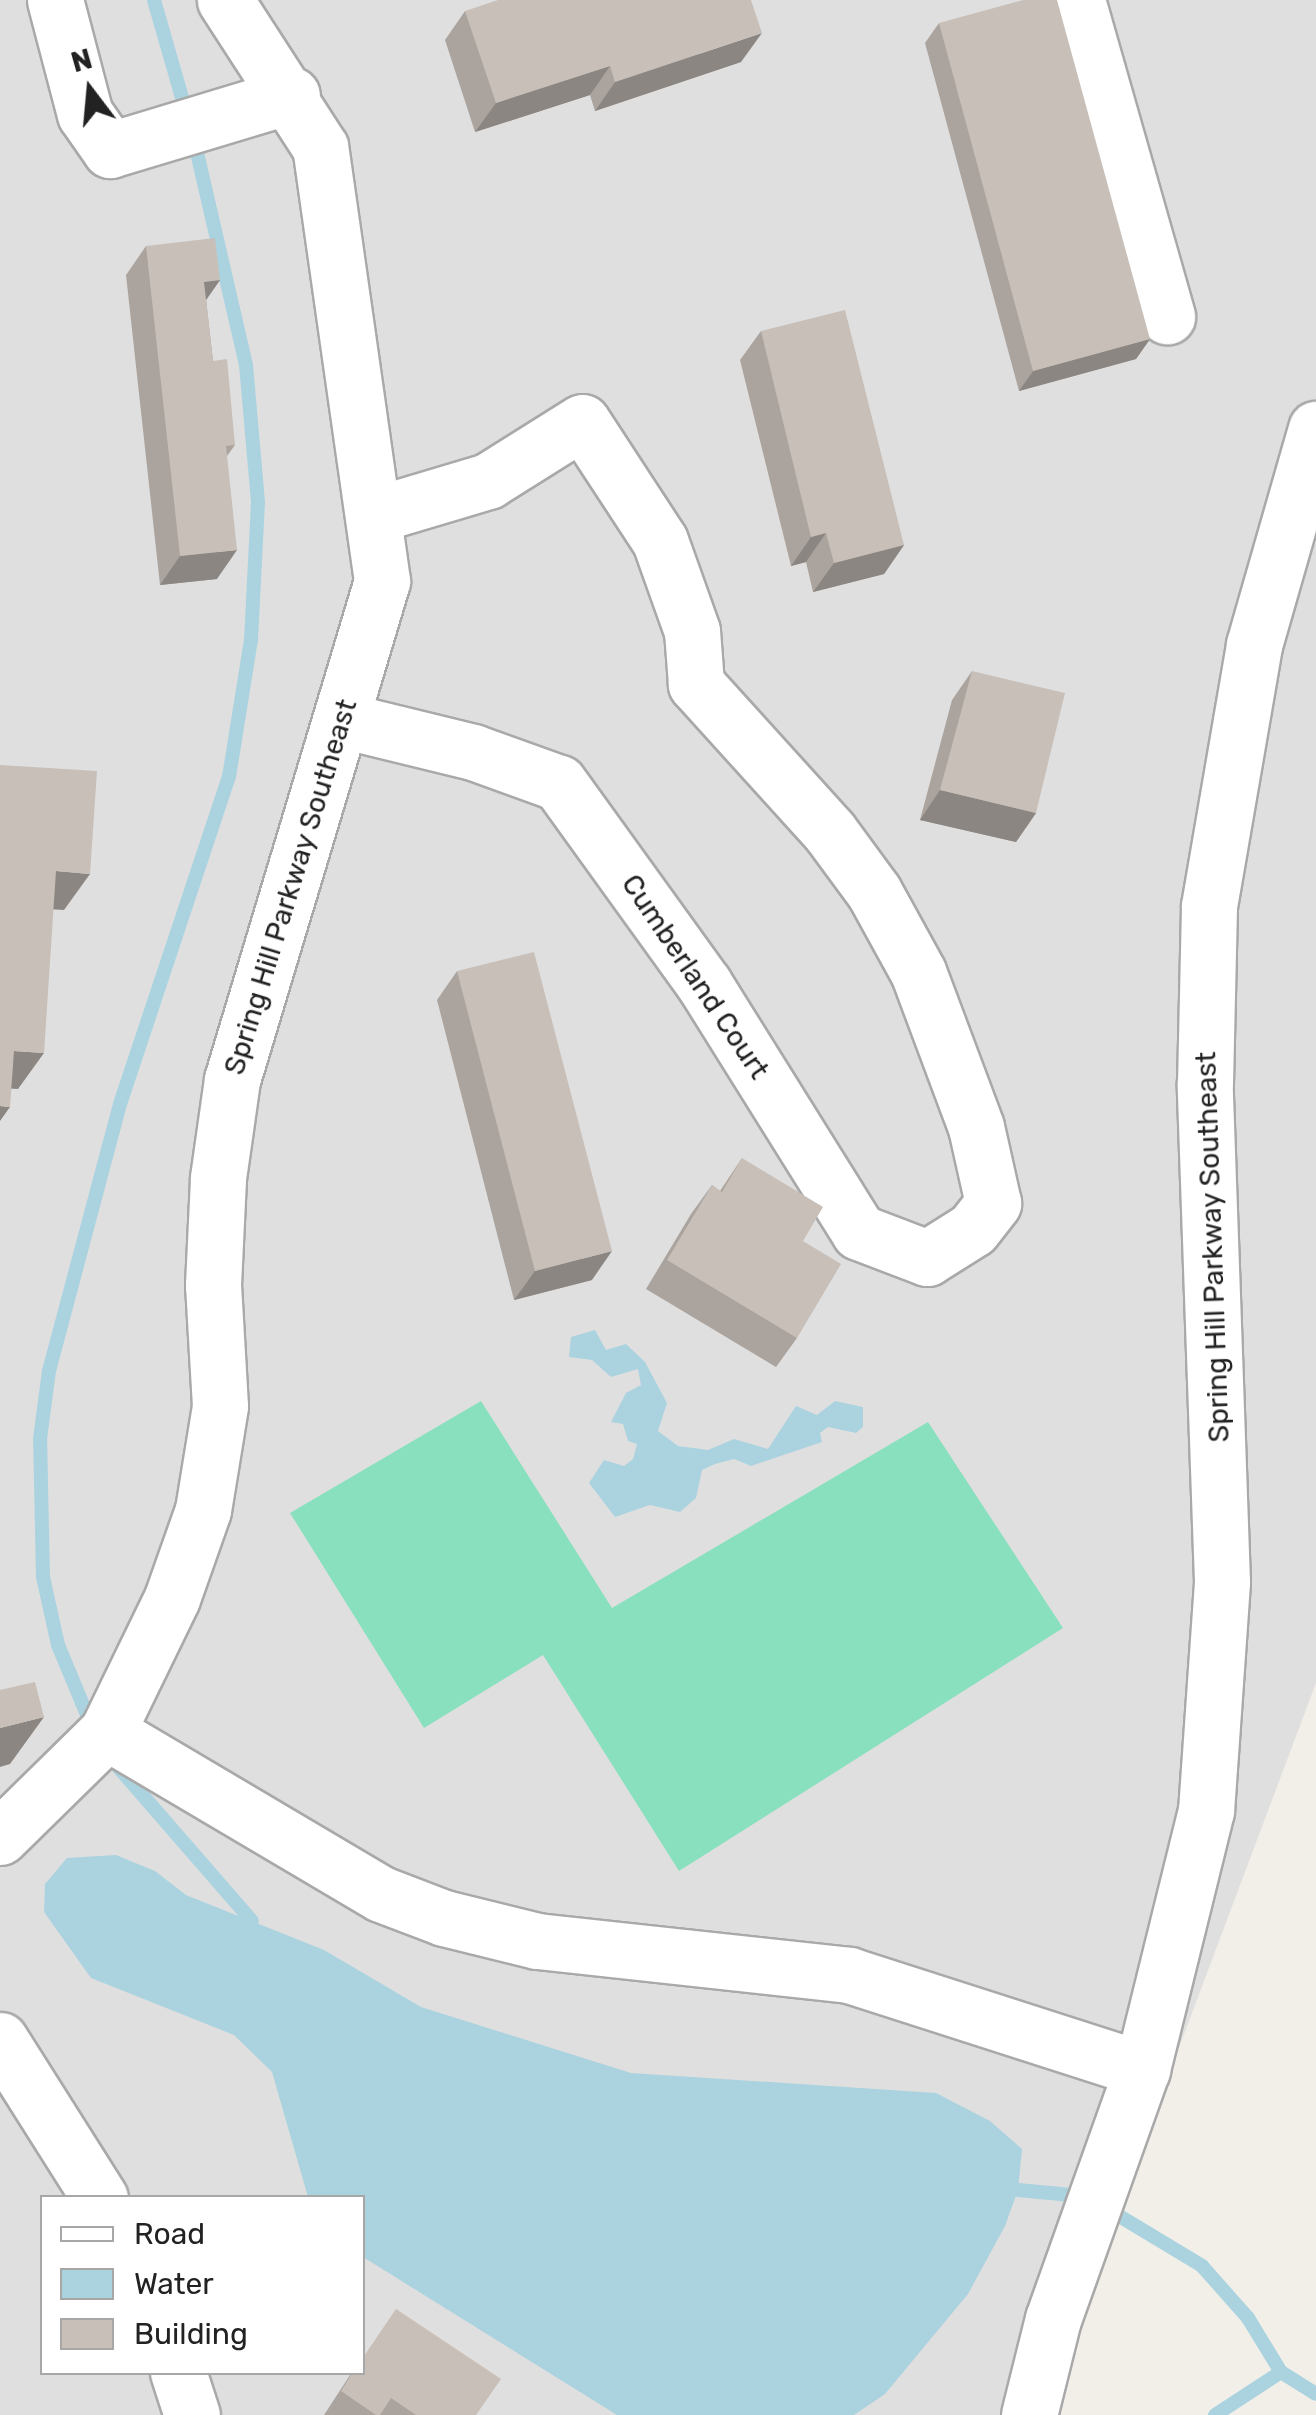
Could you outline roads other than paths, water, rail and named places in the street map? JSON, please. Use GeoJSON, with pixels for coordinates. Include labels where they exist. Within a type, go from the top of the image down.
{"type":"FeatureCollection","features":[{"type":"Feature","properties":{"kind":"street"},"geometry":{"type":"LineString","coordinates":[[55,0],[85,114],[110,150],[292,96]]}},
{"type":"Feature","properties":{"kind":"street","name":"Spring Hill Parkway Southeast"},"geometry":{"type":"LineString","coordinates":[[3,1833],[107,1732],[172,1598],[203,1510],[220,1406],[213,1285],[218,1178],[232,1080],[382,582],[320,147],[292,96],[225,0]]}},
{"type":"Feature","properties":{"kind":"street"},"geometry":{"type":"LineString","coordinates":[[1077,0],[1167,316]]}},
{"type":"Feature","properties":{"kind":"street","name":"Cumberland Court"},"geometry":{"type":"LineString","coordinates":[[342,720],[473,752],[559,784],[704,984],[858,1232],[927,1258],[973,1228],[992,1203],[976,1127],[918,972],[874,892],[830,832],[696,684],[692,631],[660,541],[582,422],[488,481],[374,514]]}},
{"type":"Feature","properties":{"kind":"street","name":"Spring Hill Parkway Southeast"},"geometry":{"type":"LineString","coordinates":[[1029,2415],[1053,2319],[1142,2069],[1206,1811],[1219,1688],[1222,1477],[1205,1066],[1209,906],[1254,645],[1316,429]]}},
{"type":"Feature","properties":{"kind":"street"},"geometry":{"type":"LineString","coordinates":[[107,1732],[381,1894],[444,1918],[537,1941],[849,1975],[1142,2069]]}},
{"type":"Feature","properties":{"kind":"street"},"geometry":{"type":"LineString","coordinates":[[0,2040],[98,2195]]}},
{"type":"Feature","properties":{"kind":"street"},"geometry":{"type":"LineString","coordinates":[[179,2375],[192,2415]]}},
{"type":"Feature","properties":{"kind":"water"},"geometry":{"type":"Polygon","coordinates":[[[595,1330],[606,1350],[626,1344],[645,1362],[667,1403],[658,1431],[678,1446],[708,1450],[734,1439],[768,1449],[796,1406],[817,1415],[835,1401],[863,1407],[863,1427],[856,1433],[828,1427],[820,1433],[822,1442],[751,1466],[734,1459],[702,1470],[696,1498],[680,1512],[650,1505],[615,1517],[589,1483],[604,1460],[624,1466],[633,1459],[637,1444],[628,1441],[623,1424],[611,1422],[626,1393],[641,1385],[638,1369],[611,1377],[592,1360],[569,1357],[571,1337],[595,1330]]]}},
{"type":"Feature","properties":{"kind":"water"},"geometry":{"type":"Polygon","coordinates":[[[116,1855],[155,1871],[186,1895],[324,1950],[421,2007],[631,2073],[936,2093],[990,2121],[1022,2149],[1018,2190],[1005,2226],[968,2294],[885,2394],[854,2415],[617,2415],[365,2258],[365,2195],[307,2195],[272,2072],[234,2035],[91,1978],[44,1912],[45,1884],[67,1858],[116,1855]]]}},
{"type":"Feature","properties":{"kind":"waterway"},"geometry":{"type":"LineString","coordinates":[[154,0],[187,115]]}},
{"type":"Feature","properties":{"kind":"waterway"},"geometry":{"type":"LineString","coordinates":[[93,1729],[58,1645],[43,1577],[40,1439],[49,1371],[120,1104],[229,777],[251,640],[258,502],[246,365],[193,135]]}},
{"type":"Feature","properties":{"kind":"waterway"},"geometry":{"type":"LineString","coordinates":[[112,1760],[252,1921]]}},
{"type":"Feature","properties":{"kind":"waterway"},"geometry":{"type":"LineString","coordinates":[[1018,2190],[1082,2196]]}},
{"type":"Feature","properties":{"kind":"waterway"},"geometry":{"type":"LineString","coordinates":[[1106,2208],[1202,2266],[1248,2318],[1281,2372],[1316,2394]]}},
{"type":"Feature","properties":{"kind":"waterway"},"geometry":{"type":"LineString","coordinates":[[1215,2415],[1281,2372]]}}]}
